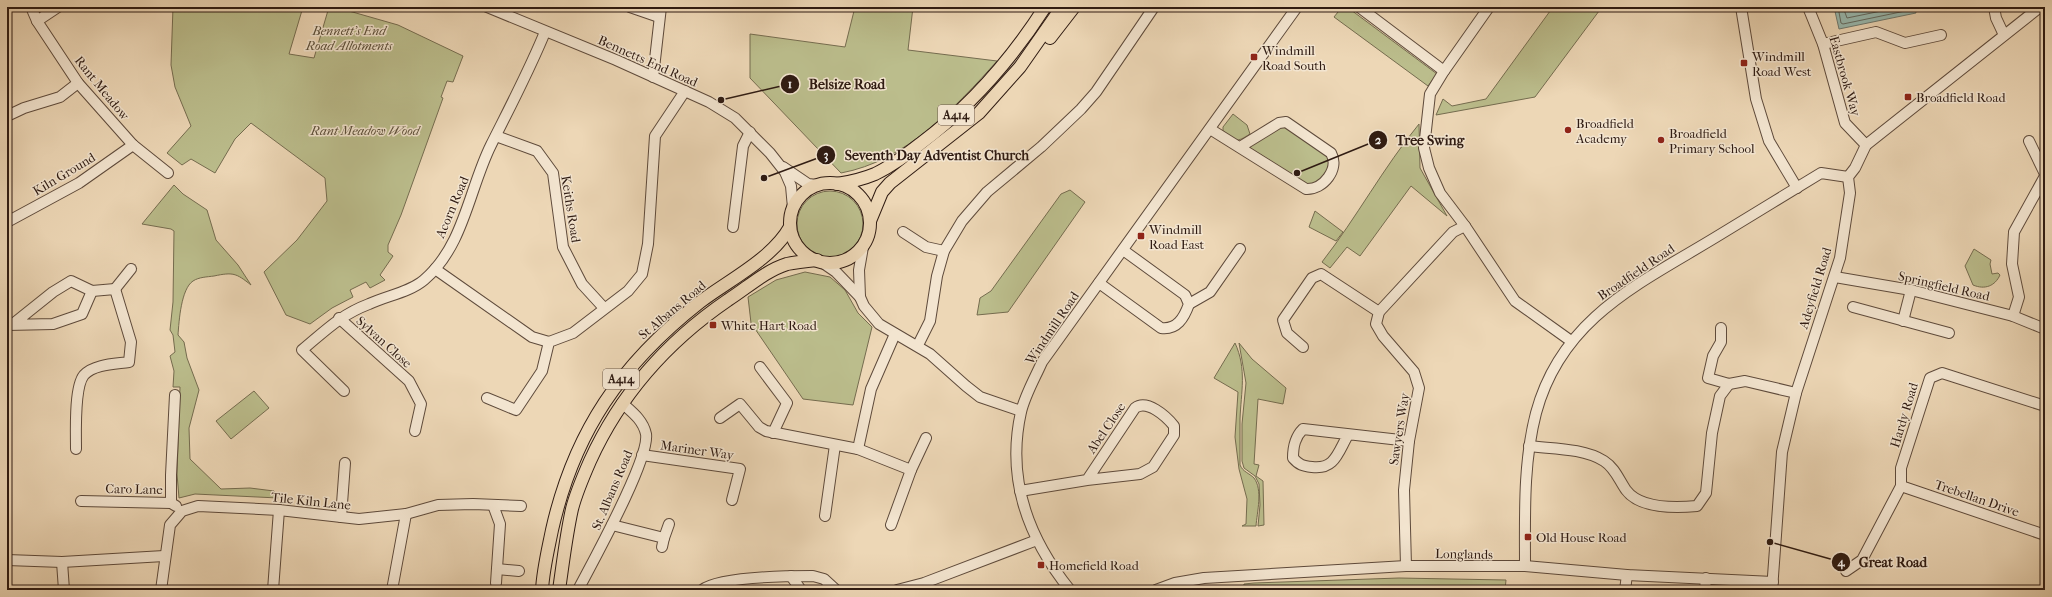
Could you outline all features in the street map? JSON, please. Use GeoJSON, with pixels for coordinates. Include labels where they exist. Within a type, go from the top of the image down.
{"type":"FeatureCollection","features":[{"type":"Feature","properties":{"kind":"main road","name":"A414"},"geometry":{"type":"LineString","coordinates":[[837,184],[862,178],[883,170],[928,138],[960,111],[977,96],[1007,60],[1045,7]]}},
{"type":"Feature","properties":{"kind":"main road","name":"A414"},"geometry":{"type":"LineString","coordinates":[[979,113],[1020,67],[1062,7]]}},
{"type":"Feature","properties":{"kind":"main road","name":"A414"},"geometry":{"type":"LineString","coordinates":[[870,221],[882,192],[890,183],[979,113],[1022,72],[1074,7]]}},
{"type":"Feature","properties":{"kind":"main road"},"geometry":{"type":"LineString","coordinates":[[837,184],[853,191],[860,198],[867,209],[870,221],[869,232],[863,247],[856,254],[841,262],[819,261],[810,258],[800,250],[794,241],[790,227],[793,208],[804,193],[818,185],[837,184]]}},
{"type":"Feature","properties":{"kind":"main road","name":"St Albans Road"},"geometry":{"type":"LineString","coordinates":[[542,590],[553,525],[569,471],[582,440],[608,396],[655,340],[713,292],[772,251],[783,239],[790,227]]}},
{"type":"Feature","properties":{"kind":"main road","name":"St Albans Road"},"geometry":{"type":"LineString","coordinates":[[559,590],[572,508],[595,450],[622,404],[665,352],[716,308],[766,273],[788,264],[819,261]]}},
{"type":"Feature","properties":{"kind":"street","name":"Rant Meadow"},"geometry":{"type":"LineString","coordinates":[[31,7],[37,21],[78,83],[133,145],[168,173]]}},
{"type":"Feature","properties":{"kind":"street"},"geometry":{"type":"LineString","coordinates":[[37,21],[58,7]]}},
{"type":"Feature","properties":{"kind":"street","name":"Bennetts End Road"},"geometry":{"type":"LineString","coordinates":[[487,7],[616,60],[653,78],[685,91],[735,118],[780,165],[808,184],[818,185]]}},
{"type":"Feature","properties":{"kind":"street"},"geometry":{"type":"LineString","coordinates":[[630,7],[660,12],[653,78]]}},
{"type":"Feature","properties":{"kind":"street"},"geometry":{"type":"LineString","coordinates":[[918,345],[930,321],[937,276],[944,251],[962,221],[974,206],[1068,122],[1096,92],[1154,7]]}},
{"type":"Feature","properties":{"kind":"street","name":"Windmill Road"},"geometry":{"type":"LineString","coordinates":[[1070,590],[1036,540],[1030,526],[1020,492],[1016,455],[1021,411],[1042,362],[1297,7]]}},
{"type":"Feature","properties":{"kind":"street"},"geometry":{"type":"LineString","coordinates":[[1359,7],[1444,70]]}},
{"type":"Feature","properties":{"kind":"street"},"geometry":{"type":"LineString","coordinates":[[1489,7],[1444,70],[1430,94],[1424,148],[1429,168],[1440,193],[1515,301],[1572,341]]}},
{"type":"Feature","properties":{"kind":"street"},"geometry":{"type":"LineString","coordinates":[[1741,7],[1756,98],[1767,134],[1786,173],[1796,188]]}},
{"type":"Feature","properties":{"kind":"street","name":"Eastbrook Way"},"geometry":{"type":"LineString","coordinates":[[1808,7],[1823,44],[1845,123],[1866,145]]}},
{"type":"Feature","properties":{"kind":"street"},"geometry":{"type":"LineString","coordinates":[[1994,7],[1996,18],[2004,35]]}},
{"type":"Feature","properties":{"kind":"street"},"geometry":{"type":"LineString","coordinates":[[1848,177],[1855,168],[1866,145],[2040,7]]}},
{"type":"Feature","properties":{"kind":"street","name":"Acorn Road"},"geometry":{"type":"LineString","coordinates":[[344,391],[302,350],[339,318],[368,304],[415,286],[435,270],[460,228],[491,145],[524,81],[545,32]]}},
{"type":"Feature","properties":{"kind":"street"},"geometry":{"type":"LineString","coordinates":[[1823,44],[1876,32],[1905,43],[1941,35]]}},
{"type":"Feature","properties":{"kind":"street"},"geometry":{"type":"LineString","coordinates":[[7,116],[24,108],[60,97],[78,83]]}},
{"type":"Feature","properties":{"kind":"street"},"geometry":{"type":"LineString","coordinates":[[435,270],[532,336],[548,342],[573,333],[628,291],[642,274],[648,244],[655,136],[685,91]]}},
{"type":"Feature","properties":{"kind":"street"},"geometry":{"type":"LineString","coordinates":[[1210,129],[1306,189],[1313,190],[1320,186],[1335,166],[1335,160],[1331,153],[1286,122],[1279,123],[1240,147]]}},
{"type":"Feature","properties":{"kind":"street"},"geometry":{"type":"LineString","coordinates":[[734,227],[743,146],[750,132]]}},
{"type":"Feature","properties":{"kind":"street","name":"Keiths Road"},"geometry":{"type":"LineString","coordinates":[[496,136],[537,151],[553,173],[563,247],[582,284],[604,308]]}},
{"type":"Feature","properties":{"kind":"street"},"geometry":{"type":"LineString","coordinates":[[2012,316],[2019,297],[2012,264],[2014,232],[2045,175],[2029,141]]}},
{"type":"Feature","properties":{"kind":"street","name":"Kiln Ground"},"geometry":{"type":"LineString","coordinates":[[7,222],[79,183],[133,145]]}},
{"type":"Feature","properties":{"kind":"street","name":"Bennetts End Road"},"geometry":{"type":"LineString","coordinates":[[780,165],[791,186],[793,208]]}},
{"type":"Feature","properties":{"kind":"street","name":"Broadfield Road"},"geometry":{"type":"LineString","coordinates":[[1525,566],[1525,510],[1529,446],[1536,412],[1550,378],[1572,341],[1595,315],[1650,275],[1821,173],[1848,177]]}},
{"type":"Feature","properties":{"kind":"street","name":"Adeyfield Road"},"geometry":{"type":"LineString","coordinates":[[1772,586],[1782,452],[1796,393],[1840,258],[1850,193],[1848,177]]}},
{"type":"Feature","properties":{"kind":"street"},"geometry":{"type":"LineString","coordinates":[[1303,347],[1287,333],[1283,320],[1312,278],[1321,274],[1379,312],[1453,232],[1464,226]]}},
{"type":"Feature","properties":{"kind":"street"},"geometry":{"type":"LineString","coordinates":[[903,232],[926,247],[944,251]]}},
{"type":"Feature","properties":{"kind":"street"},"geometry":{"type":"LineString","coordinates":[[860,297],[860,265],[863,247]]}},
{"type":"Feature","properties":{"kind":"street"},"geometry":{"type":"LineString","coordinates":[[1098,283],[1161,328],[1170,329],[1178,324],[1185,315],[1189,304],[1210,292],[1240,249]]}},
{"type":"Feature","properties":{"kind":"street"},"geometry":{"type":"LineString","coordinates":[[1123,250],[1185,295],[1189,304]]}},
{"type":"Feature","properties":{"kind":"street"},"geometry":{"type":"LineString","coordinates":[[819,261],[836,272],[860,297],[864,306],[878,324],[918,345],[980,397],[1021,411]]}},
{"type":"Feature","properties":{"kind":"street"},"geometry":{"type":"LineString","coordinates":[[10,324],[70,281],[92,291],[115,289],[131,269]]}},
{"type":"Feature","properties":{"kind":"street","name":"Springfield Road"},"geometry":{"type":"LineString","coordinates":[[1835,277],[1911,290],[2012,316],[2045,329]]}},
{"type":"Feature","properties":{"kind":"street"},"geometry":{"type":"LineString","coordinates":[[76,449],[79,389],[84,375],[98,367],[129,362],[131,342],[115,289]]}},
{"type":"Feature","properties":{"kind":"street"},"geometry":{"type":"LineString","coordinates":[[1903,321],[1911,290]]}},
{"type":"Feature","properties":{"kind":"street"},"geometry":{"type":"LineString","coordinates":[[10,324],[53,324],[82,314],[92,291]]}},
{"type":"Feature","properties":{"kind":"street"},"geometry":{"type":"LineString","coordinates":[[1853,307],[1949,333]]}},
{"type":"Feature","properties":{"kind":"street","name":"Sawyers Way"},"geometry":{"type":"LineString","coordinates":[[1379,312],[1376,324],[1383,336],[1414,372],[1419,388],[1409,441],[1404,490],[1406,566]]}},
{"type":"Feature","properties":{"kind":"street","name":"Sylvan Close"},"geometry":{"type":"LineString","coordinates":[[339,318],[409,381],[420,404],[415,430]]}},
{"type":"Feature","properties":{"kind":"street"},"geometry":{"type":"LineString","coordinates":[[1721,328],[1721,342],[1713,356],[1708,378],[1729,384],[1745,381],[1796,393]]}},
{"type":"Feature","properties":{"kind":"street"},"geometry":{"type":"LineString","coordinates":[[858,449],[871,390],[895,334]]}},
{"type":"Feature","properties":{"kind":"street"},"geometry":{"type":"LineString","coordinates":[[487,398],[516,410],[542,371],[548,342]]}},
{"type":"Feature","properties":{"kind":"street"},"geometry":{"type":"LineString","coordinates":[[760,367],[787,403],[773,433]]}},
{"type":"Feature","properties":{"kind":"street","name":"Hardy Road"},"geometry":{"type":"LineString","coordinates":[[1901,486],[1901,468],[1930,378],[1942,373],[2045,406]]}},
{"type":"Feature","properties":{"kind":"street"},"geometry":{"type":"LineString","coordinates":[[1529,446],[1585,453],[1604,461],[1615,471],[1626,490],[1635,499],[1672,509],[1697,506],[1706,493],[1712,433],[1720,396],[1729,384]]}},
{"type":"Feature","properties":{"kind":"street"},"geometry":{"type":"LineString","coordinates":[[171,503],[175,395]]}},
{"type":"Feature","properties":{"kind":"street","name":"St. Albans Road"},"geometry":{"type":"LineString","coordinates":[[578,590],[612,525],[642,455],[646,435],[643,425],[622,404]]}},
{"type":"Feature","properties":{"kind":"street"},"geometry":{"type":"LineString","coordinates":[[720,418],[740,404],[759,427],[773,433],[858,449],[911,470]]}},
{"type":"Feature","properties":{"kind":"street","name":"Abel Close"},"geometry":{"type":"LineString","coordinates":[[1020,492],[1087,480],[1140,474],[1153,466],[1174,435],[1174,426],[1148,406],[1138,405],[1134,408],[1087,480]]}},
{"type":"Feature","properties":{"kind":"street"},"geometry":{"type":"LineString","coordinates":[[1348,435],[1331,464],[1323,469],[1302,466],[1293,458],[1297,435],[1303,429],[1409,441]]}},
{"type":"Feature","properties":{"kind":"street"},"geometry":{"type":"LineString","coordinates":[[891,525],[911,470],[926,438]]}},
{"type":"Feature","properties":{"kind":"street"},"geometry":{"type":"LineString","coordinates":[[826,516],[835,445]]}},
{"type":"Feature","properties":{"kind":"street","name":"Mariner Way"},"geometry":{"type":"LineString","coordinates":[[642,455],[740,469],[732,500]]}},
{"type":"Feature","properties":{"kind":"street"},"geometry":{"type":"LineString","coordinates":[[341,517],[345,462]]}},
{"type":"Feature","properties":{"kind":"street"},"geometry":{"type":"LineString","coordinates":[[1846,571],[1862,560],[1901,486]]}},
{"type":"Feature","properties":{"kind":"street","name":"Trebellan Drive"},"geometry":{"type":"LineString","coordinates":[[1901,486],[2045,535]]}},
{"type":"Feature","properties":{"kind":"street","name":"Caro Lane"},"geometry":{"type":"LineString","coordinates":[[82,501],[171,503],[182,511]]}},
{"type":"Feature","properties":{"kind":"street","name":"Tile Kiln Lane"},"geometry":{"type":"LineString","coordinates":[[182,511],[198,506],[279,510],[341,517],[370,518],[406,514],[438,505],[522,506]]}},
{"type":"Feature","properties":{"kind":"street"},"geometry":{"type":"LineString","coordinates":[[494,505],[500,524],[496,583]]}},
{"type":"Feature","properties":{"kind":"street"},"geometry":{"type":"LineString","coordinates":[[273,590],[279,510]]}},
{"type":"Feature","properties":{"kind":"street"},"geometry":{"type":"LineString","coordinates":[[161,590],[164,556],[170,525],[182,511]]}},
{"type":"Feature","properties":{"kind":"street"},"geometry":{"type":"LineString","coordinates":[[392,590],[406,514]]}},
{"type":"Feature","properties":{"kind":"street"},"geometry":{"type":"LineString","coordinates":[[612,525],[663,542],[669,524]]}},
{"type":"Feature","properties":{"kind":"street"},"geometry":{"type":"LineString","coordinates":[[897,590],[924,583],[1036,540]]}},
{"type":"Feature","properties":{"kind":"street"},"geometry":{"type":"LineString","coordinates":[[7,560],[62,562],[164,556]]}},
{"type":"Feature","properties":{"kind":"street"},"geometry":{"type":"LineString","coordinates":[[62,562],[64,590]]}},
{"type":"Feature","properties":{"kind":"street","name":"Longlands"},"geometry":{"type":"LineString","coordinates":[[1156,590],[1175,583],[1204,578],[1406,566],[1525,566],[1627,575],[1706,578],[1772,586]]}},
{"type":"Feature","properties":{"kind":"street"},"geometry":{"type":"LineString","coordinates":[[497,569],[519,571]]}},
{"type":"Feature","properties":{"kind":"street"},"geometry":{"type":"LineString","coordinates":[[1625,590],[1627,575]]}},
{"type":"Feature","properties":{"kind":"street"},"geometry":{"type":"LineString","coordinates":[[791,576],[801,590]]}},
{"type":"Feature","properties":{"kind":"street"},"geometry":{"type":"LineString","coordinates":[[702,590],[708,585],[728,581],[791,576],[813,576],[824,579],[836,590]]}},
{"type":"Feature","properties":{"kind":"street"},"geometry":{"type":"LineString","coordinates":[[1705,590],[1706,578]]}},
{"type":"Feature","properties":{"kind":"green space","name":"Rant Meadow Wood"},"geometry":{"type":"Polygon","coordinates":[[[173,7],[303,7],[289,54],[314,58],[329,7],[335,7],[398,25],[463,56],[453,82],[447,81],[441,97],[443,98],[401,215],[388,245],[388,252],[393,256],[380,275],[385,280],[370,288],[366,282],[350,290],[353,297],[332,308],[310,324],[286,315],[264,272],[297,240],[327,201],[325,178],[251,123],[235,139],[215,173],[191,159],[182,165],[167,153],[191,126],[175,87],[171,65],[173,7]]]}},
{"type":"Feature","properties":{"kind":"green space"},"geometry":{"type":"Polygon","coordinates":[[[855,7],[913,7],[908,50],[997,61],[946,114],[908,145],[865,167],[841,173],[750,78],[750,34],[845,47],[855,7]]]}},
{"type":"Feature","properties":{"kind":"green space"},"geometry":{"type":"Polygon","coordinates":[[[1342,7],[1347,7],[1437,74],[1428,86],[1334,17],[1342,7]]]}},
{"type":"Feature","properties":{"kind":"green space"},"geometry":{"type":"Polygon","coordinates":[[[1553,7],[1602,7],[1535,97],[1436,115],[1443,99],[1452,106],[1486,99],[1553,7]]]}},
{"type":"Feature","properties":{"kind":"green space"},"geometry":{"type":"Polygon","coordinates":[[[1233,114],[1247,125],[1250,134],[1239,140],[1223,134],[1223,127],[1233,114]]]}},
{"type":"Feature","properties":{"kind":"green space"},"geometry":{"type":"Polygon","coordinates":[[[1419,124],[1420,168],[1447,216],[1411,186],[1360,256],[1347,247],[1330,268],[1322,262],[1419,124]]]}},
{"type":"Feature","properties":{"kind":"green space"},"geometry":{"type":"Polygon","coordinates":[[[1284,127],[1329,155],[1331,163],[1319,183],[1307,184],[1250,148],[1250,145],[1277,128],[1284,127]]]}},
{"type":"Feature","properties":{"kind":"green space"},"geometry":{"type":"Polygon","coordinates":[[[174,185],[183,194],[207,210],[216,240],[238,265],[251,285],[234,274],[203,277],[193,281],[189,285],[183,298],[178,335],[184,342],[187,358],[199,390],[189,428],[190,459],[221,489],[250,488],[274,491],[278,498],[195,494],[179,498],[177,474],[180,387],[173,387],[174,371],[170,356],[175,352],[173,335],[170,330],[173,302],[174,231],[171,229],[142,224],[174,185]]]}},
{"type":"Feature","properties":{"kind":"green space"},"geometry":{"type":"Polygon","coordinates":[[[1070,190],[1085,202],[1008,312],[977,315],[980,298],[991,291],[1061,194],[1070,190]]]}},
{"type":"Feature","properties":{"kind":"green space"},"geometry":{"type":"Polygon","coordinates":[[[823,191],[837,191],[849,196],[858,205],[863,217],[861,237],[854,248],[837,257],[823,257],[811,252],[802,243],[797,231],[797,217],[802,205],[811,196],[823,191]]]}},
{"type":"Feature","properties":{"kind":"green space"},"geometry":{"type":"Polygon","coordinates":[[[1315,211],[1343,232],[1336,241],[1309,227],[1315,211]]]}},
{"type":"Feature","properties":{"kind":"green space"},"geometry":{"type":"Polygon","coordinates":[[[1974,249],[1991,260],[1990,264],[1992,274],[1998,273],[2000,275],[1995,282],[1989,286],[1982,287],[1973,285],[1965,266],[1974,249]]]}},
{"type":"Feature","properties":{"kind":"green space"},"geometry":{"type":"Polygon","coordinates":[[[805,272],[830,277],[845,290],[858,313],[872,327],[853,405],[803,399],[751,323],[748,297],[776,280],[805,272]]]}},
{"type":"Feature","properties":{"kind":"green space"},"geometry":{"type":"Polygon","coordinates":[[[1235,343],[1239,353],[1242,371],[1240,465],[1244,471],[1254,478],[1257,483],[1259,501],[1256,526],[1242,526],[1246,524],[1247,499],[1239,469],[1235,437],[1238,392],[1214,378],[1235,343]]]}},
{"type":"Feature","properties":{"kind":"green space"},"geometry":{"type":"Polygon","coordinates":[[[1239,343],[1252,359],[1286,388],[1283,404],[1258,399],[1254,464],[1259,465],[1256,476],[1263,481],[1264,525],[1258,526],[1260,505],[1259,484],[1255,476],[1244,468],[1242,461],[1242,424],[1246,383],[1239,343]]]}},
{"type":"Feature","properties":{"kind":"green space"},"geometry":{"type":"Polygon","coordinates":[[[254,391],[269,408],[231,439],[216,421],[254,391]]]}},
{"type":"Feature","properties":{"kind":"green space"},"geometry":{"type":"Polygon","coordinates":[[[1399,578],[1506,580],[1505,590],[1243,590],[1244,584],[1254,583],[1399,578]]]}},
{"type":"Feature","properties":{"kind":"water"},"geometry":{"type":"Polygon","coordinates":[[[1834,7],[1915,7],[1916,13],[1839,29],[1834,7]]]}},
{"type":"Feature","properties":{"kind":"place","name":"Windmill Road South"},"geometry":{"type":"Point","coordinates":[1254,57]}},
{"type":"Feature","properties":{"kind":"place","name":"Windmill Road West"},"geometry":{"type":"Point","coordinates":[1744,63]}},
{"type":"Feature","properties":{"kind":"place","name":"Broadfield Road"},"geometry":{"type":"Point","coordinates":[1908,97]}},
{"type":"Feature","properties":{"kind":"place","name":"Belsize Road"},"geometry":{"type":"Point","coordinates":[721,100]}},
{"type":"Feature","properties":{"kind":"place","name":"Broadfield Academy"},"geometry":{"type":"Point","coordinates":[1568,130]}},
{"type":"Feature","properties":{"kind":"place","name":"Broadfield Primary School"},"geometry":{"type":"Point","coordinates":[1661,140]}},
{"type":"Feature","properties":{"kind":"place","name":"Tree Swing"},"geometry":{"type":"Point","coordinates":[1297,173]}},
{"type":"Feature","properties":{"kind":"place","name":"Seventh Day Adventist Church"},"geometry":{"type":"Point","coordinates":[764,178]}},
{"type":"Feature","properties":{"kind":"place","name":"Windmill Road East"},"geometry":{"type":"Point","coordinates":[1141,236]}},
{"type":"Feature","properties":{"kind":"place","name":"White Hart Road"},"geometry":{"type":"Point","coordinates":[713,325]}},
{"type":"Feature","properties":{"kind":"place","name":"Old House Road"},"geometry":{"type":"Point","coordinates":[1528,537]}},
{"type":"Feature","properties":{"kind":"place","name":"Great Road"},"geometry":{"type":"Point","coordinates":[1770,542]}},
{"type":"Feature","properties":{"kind":"place","name":"Homefield Road"},"geometry":{"type":"Point","coordinates":[1041,565]}},
{"type":"Feature","properties":{"kind":"park label","name":"Bennett's End Road Allotments"},"geometry":{"type":"Point","coordinates":[349,38]}}]}
